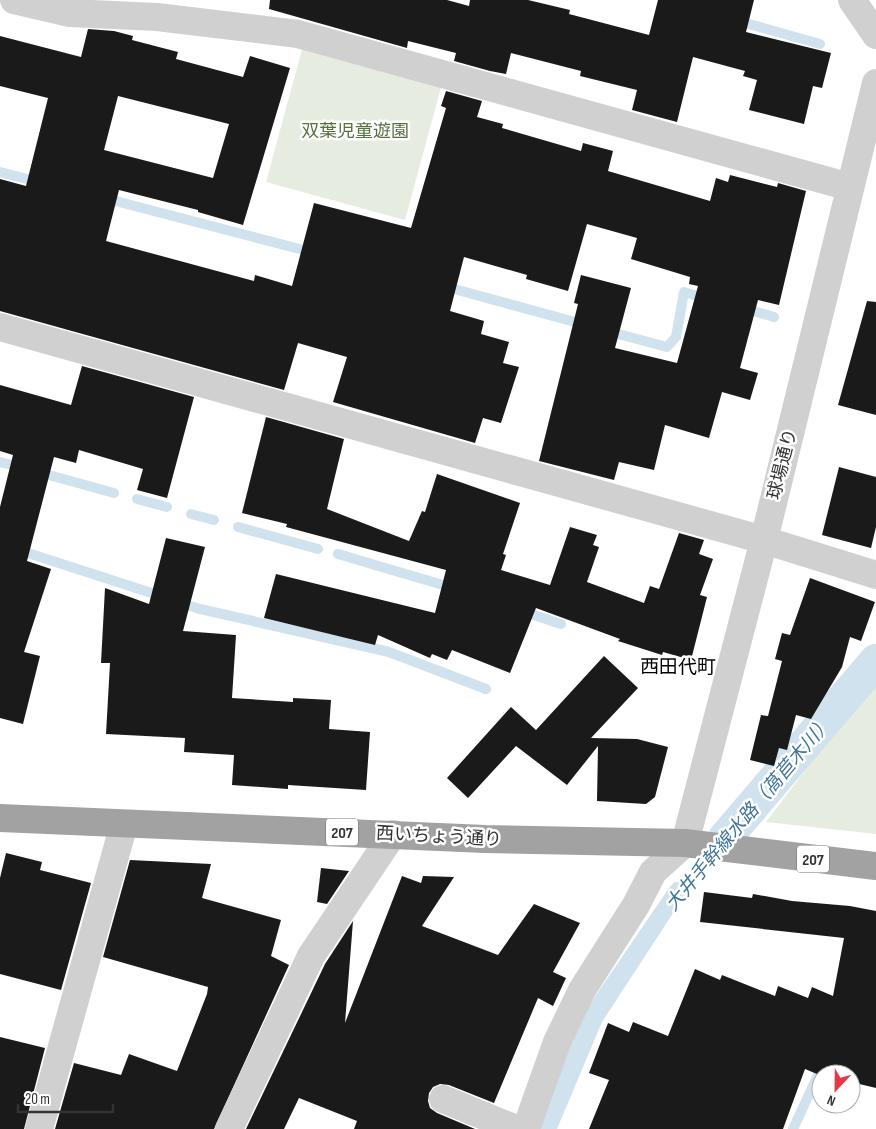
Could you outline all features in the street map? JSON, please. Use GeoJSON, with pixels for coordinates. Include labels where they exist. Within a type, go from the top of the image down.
{"type":"FeatureCollection","features":[{"type":"Feature","properties":{"kind":"highway","name":"西いちょう通り"},"geometry":{"type":"LineString","coordinates":[[0,818],[393,834],[685,843],[876,866]]}},
{"type":"Feature","properties":{"kind":"street"},"geometry":{"type":"LineString","coordinates":[[14,0],[70,13],[157,17],[298,34],[850,187]]}},
{"type":"Feature","properties":{"kind":"street"},"geometry":{"type":"LineString","coordinates":[[852,0],[876,35]]}},
{"type":"Feature","properties":{"kind":"street","name":"球場通り"},"geometry":{"type":"LineString","coordinates":[[685,843],[764,540],[876,83]]}},
{"type":"Feature","properties":{"kind":"street"},"geometry":{"type":"LineString","coordinates":[[0,327],[764,540],[876,575]]}},
{"type":"Feature","properties":{"kind":"street"},"geometry":{"type":"LineString","coordinates":[[39,1129],[124,824]]}},
{"type":"Feature","properties":{"kind":"street"},"geometry":{"type":"LineString","coordinates":[[229,1129],[311,956],[393,834]]}},
{"type":"Feature","properties":{"kind":"street"},"geometry":{"type":"LineString","coordinates":[[443,1099],[526,1128],[558,1042],[582,990],[636,905],[653,872],[685,843]]}},
{"type":"Feature","properties":{"kind":"green space","name":"双葉児童遊園"},"geometry":{"type":"Polygon","coordinates":[[[304,42],[443,80],[405,220],[266,182],[304,42]]]}},
{"type":"Feature","properties":{"kind":"green space"},"geometry":{"type":"Polygon","coordinates":[[[876,677],[876,834],[766,822],[876,677]]]}},
{"type":"Feature","properties":{"kind":"water"},"geometry":{"type":"Polygon","coordinates":[[[751,799],[765,818],[683,898],[602,1022],[557,1129],[536,1129],[542,1102],[585,1011],[669,888],[751,799]]]}},
{"type":"Feature","properties":{"kind":"pier"},"geometry":{"type":"Polygon","coordinates":[[[746,805],[759,826],[697,884],[674,882],[746,805]]]}},
{"type":"Feature","properties":{"kind":"building"},"geometry":{"type":"Polygon","coordinates":[[[270,0],[447,0],[469,6],[470,0],[528,0],[570,10],[569,14],[649,35],[658,0],[754,0],[746,32],[831,53],[822,88],[813,86],[804,124],[749,110],[757,80],[743,76],[745,71],[693,57],[677,122],[632,110],[637,90],[580,76],[581,71],[511,53],[506,74],[490,71],[454,61],[456,53],[408,41],[407,48],[269,9],[270,0]]]}},
{"type":"Feature","properties":{"kind":"building"},"geometry":{"type":"Polygon","coordinates":[[[88,29],[114,31],[133,36],[132,40],[178,52],[176,59],[243,77],[250,56],[290,68],[243,225],[198,212],[198,210],[119,190],[106,241],[254,281],[255,275],[292,286],[314,203],[411,228],[446,108],[441,106],[446,91],[482,101],[477,117],[503,124],[502,128],[581,151],[583,143],[613,151],[608,171],[710,201],[716,178],[728,182],[730,175],[777,187],[778,183],[806,191],[779,305],[758,300],[740,368],[758,373],[750,400],[722,392],[709,438],[665,425],[654,470],[619,462],[614,480],[539,461],[578,304],[574,303],[581,275],[631,288],[615,348],[677,363],[698,286],[689,284],[690,277],[631,259],[637,238],[587,224],[568,291],[526,279],[527,275],[464,257],[450,311],[484,321],[481,334],[509,342],[503,363],[519,367],[501,423],[483,418],[475,443],[333,402],[347,357],[298,343],[284,390],[0,311],[0,179],[26,186],[48,98],[0,86],[0,36],[81,57],[88,29]],[[118,96],[104,150],[213,178],[229,124],[118,96]]]}},
{"type":"Feature","properties":{"kind":"building"},"geometry":{"type":"Polygon","coordinates":[[[867,301],[876,302],[876,415],[838,405],[867,301]]]}},
{"type":"Feature","properties":{"kind":"building"},"geometry":{"type":"Polygon","coordinates":[[[82,366],[194,397],[167,498],[137,490],[143,469],[79,450],[76,463],[54,457],[27,561],[51,569],[24,652],[40,656],[23,724],[0,718],[0,507],[13,455],[0,451],[0,385],[71,405],[82,366]]]}},
{"type":"Feature","properties":{"kind":"building"},"geometry":{"type":"Polygon","coordinates":[[[266,417],[344,439],[327,509],[409,541],[422,511],[425,512],[437,474],[520,503],[503,554],[506,555],[501,570],[550,585],[570,527],[597,535],[593,545],[599,547],[587,582],[644,603],[650,586],[659,589],[679,533],[704,540],[699,554],[713,559],[700,595],[707,597],[691,660],[663,652],[662,655],[618,641],[620,639],[536,608],[510,673],[452,650],[447,660],[432,654],[430,658],[378,635],[375,645],[264,618],[276,574],[435,613],[446,570],[286,527],[287,524],[242,513],[266,417]]]}},
{"type":"Feature","properties":{"kind":"building"},"geometry":{"type":"Polygon","coordinates":[[[839,467],[876,477],[876,527],[871,548],[822,535],[839,467]]]}},
{"type":"Feature","properties":{"kind":"building"},"geometry":{"type":"Polygon","coordinates":[[[166,538],[205,547],[183,631],[236,635],[232,698],[293,702],[293,698],[331,700],[329,729],[370,732],[366,790],[288,785],[288,789],[232,785],[234,755],[184,752],[185,738],[106,734],[110,663],[101,663],[105,588],[149,604],[166,538]]]}},
{"type":"Feature","properties":{"kind":"building"},"geometry":{"type":"Polygon","coordinates":[[[810,578],[875,602],[861,641],[850,637],[842,667],[811,719],[796,715],[787,750],[779,748],[774,766],[750,760],[761,715],[768,716],[782,661],[775,659],[782,633],[790,635],[810,578]]]}},
{"type":"Feature","properties":{"kind":"building"},"geometry":{"type":"Polygon","coordinates":[[[604,656],[638,688],[591,738],[637,739],[668,747],[655,797],[646,804],[597,801],[598,746],[567,785],[516,746],[468,798],[447,778],[511,707],[536,730],[604,656]]]}},
{"type":"Feature","properties":{"kind":"building"},"geometry":{"type":"Polygon","coordinates":[[[6,853],[42,862],[40,870],[91,883],[61,990],[0,974],[0,878],[6,853]]]}},
{"type":"Feature","properties":{"kind":"building"},"geometry":{"type":"Polygon","coordinates":[[[130,860],[211,864],[202,898],[281,920],[271,956],[289,965],[214,1129],[55,1129],[74,1063],[121,1075],[129,1054],[177,1071],[207,994],[208,987],[103,957],[130,860]]]}},
{"type":"Feature","properties":{"kind":"building"},"geometry":{"type":"Polygon","coordinates":[[[321,868],[349,871],[327,904],[317,902],[321,868]]]}},
{"type":"Feature","properties":{"kind":"building"},"geometry":{"type":"Polygon","coordinates":[[[402,876],[421,883],[423,876],[454,877],[422,926],[498,955],[534,904],[580,923],[553,972],[566,978],[553,1006],[538,998],[494,1103],[449,1085],[440,1084],[433,1087],[429,1093],[428,1101],[430,1108],[437,1113],[475,1129],[354,1129],[357,1121],[299,1098],[284,1129],[246,1129],[325,964],[353,921],[345,1023],[402,876]]]}},
{"type":"Feature","properties":{"kind":"building"},"geometry":{"type":"Polygon","coordinates":[[[704,892],[752,898],[753,894],[792,901],[850,906],[876,911],[876,1088],[861,1084],[861,1064],[811,1064],[811,1072],[805,1069],[783,1129],[589,1129],[609,1080],[589,1073],[608,1023],[629,1032],[633,1022],[668,1036],[695,969],[720,980],[722,975],[775,996],[778,986],[808,998],[812,987],[833,996],[844,938],[700,922],[704,892]]]}},
{"type":"Feature","properties":{"kind":"building"},"geometry":{"type":"Polygon","coordinates":[[[0,1037],[45,1048],[24,1129],[0,1129],[0,1037]]]}},
{"type":"Feature","properties":{"kind":"waterway"},"geometry":{"type":"LineString","coordinates":[[735,20],[820,44]]}},
{"type":"Feature","properties":{"kind":"waterway"},"geometry":{"type":"LineString","coordinates":[[0,172],[39,182]]}},
{"type":"Feature","properties":{"kind":"waterway"},"geometry":{"type":"LineString","coordinates":[[104,198],[315,253]]}},
{"type":"Feature","properties":{"kind":"waterway"},"geometry":{"type":"LineString","coordinates":[[443,286],[586,325]]}},
{"type":"Feature","properties":{"kind":"waterway"},"geometry":{"type":"LineString","coordinates":[[607,331],[667,347],[676,337],[684,292],[707,299]]}},
{"type":"Feature","properties":{"kind":"waterway"},"geometry":{"type":"LineString","coordinates":[[743,308],[774,317]]}},
{"type":"Feature","properties":{"kind":"waterway"},"geometry":{"type":"LineString","coordinates":[[0,462],[24,468]]}},
{"type":"Feature","properties":{"kind":"waterway"},"geometry":{"type":"LineString","coordinates":[[38,472],[114,493]]}},
{"type":"Feature","properties":{"kind":"waterway"},"geometry":{"type":"LineString","coordinates":[[137,499],[167,507]]}},
{"type":"Feature","properties":{"kind":"waterway"},"geometry":{"type":"LineString","coordinates":[[191,514],[214,520]]}},
{"type":"Feature","properties":{"kind":"waterway"},"geometry":{"type":"LineString","coordinates":[[238,527],[318,549]]}},
{"type":"Feature","properties":{"kind":"waterway"},"geometry":{"type":"LineString","coordinates":[[0,544],[164,597]]}},
{"type":"Feature","properties":{"kind":"waterway"},"geometry":{"type":"LineString","coordinates":[[338,554],[453,588]]}},
{"type":"Feature","properties":{"kind":"waterway"},"geometry":{"type":"LineString","coordinates":[[177,602],[200,609],[389,652],[486,689]]}},
{"type":"Feature","properties":{"kind":"waterway"},"geometry":{"type":"LineString","coordinates":[[522,611],[561,624]]}},
{"type":"Feature","properties":{"kind":"waterway","name":"大井手幹線水路（萵苣木川）"},"geometry":{"type":"LineString","coordinates":[[725,838],[876,661]]}},
{"type":"Feature","properties":{"kind":"waterway"},"geometry":{"type":"LineString","coordinates":[[793,1129],[824,1062]]}},
{"type":"Feature","properties":{"kind":"district","name":"西田代町"},"geometry":{"type":"Point","coordinates":[678,666]}}]}
